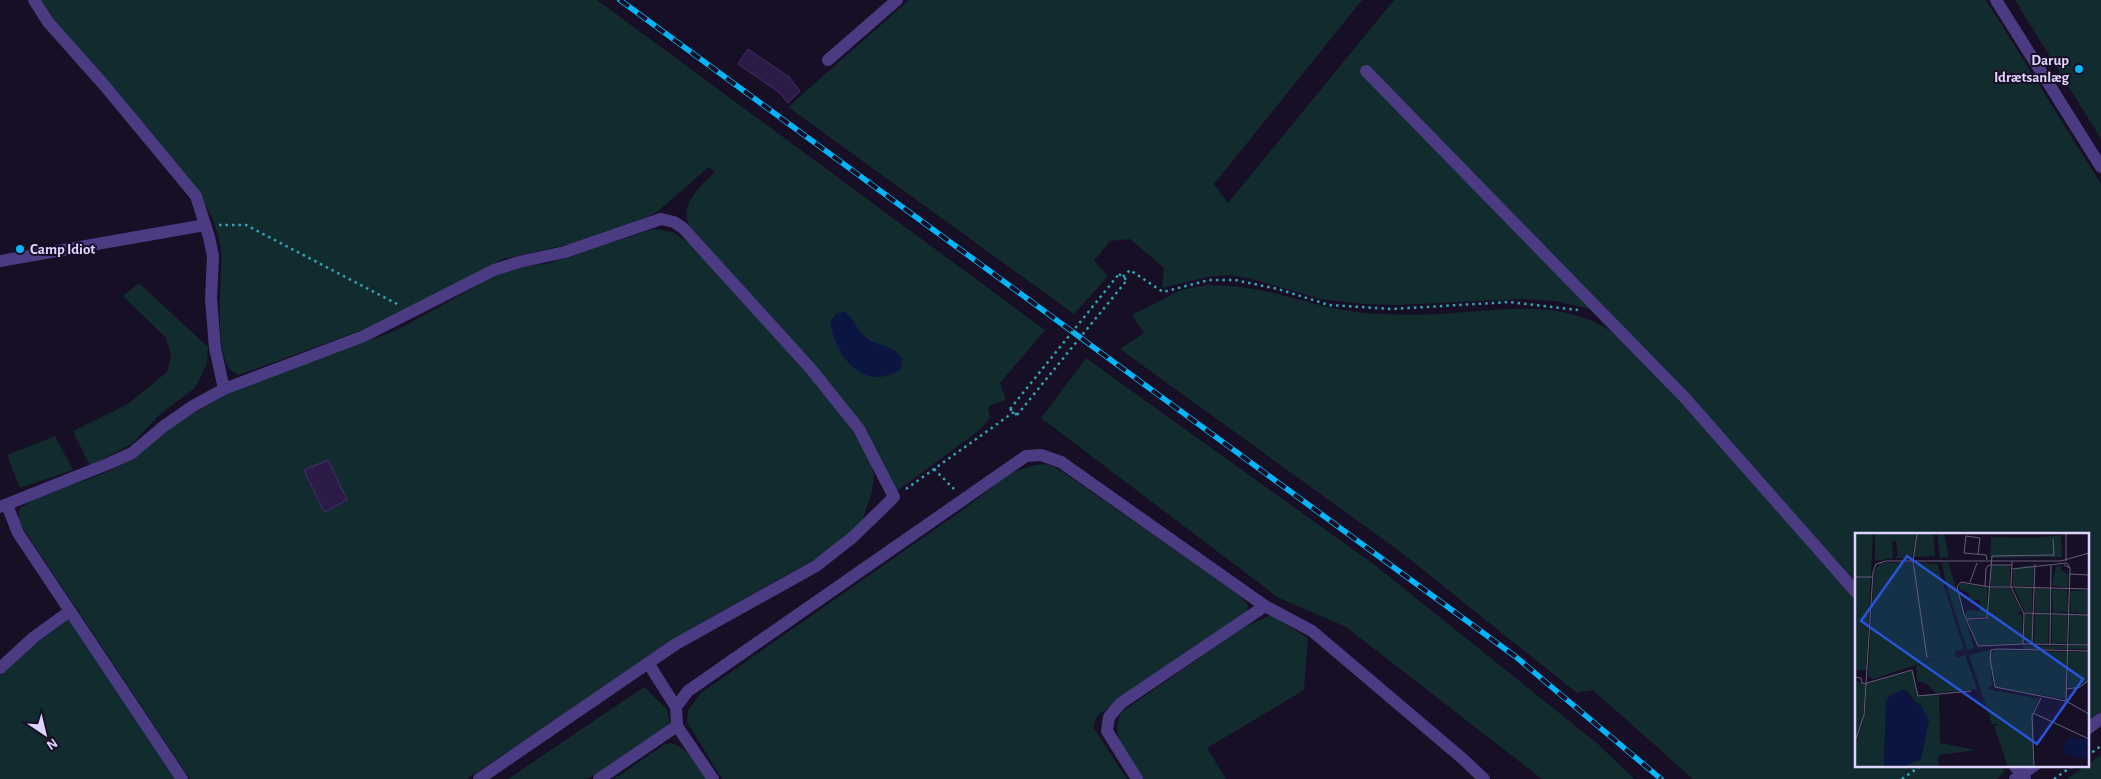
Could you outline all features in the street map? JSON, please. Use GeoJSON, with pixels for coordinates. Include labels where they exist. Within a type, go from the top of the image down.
{"type":"FeatureCollection","features":[{"type":"Feature","properties":{"kind":"street"},"geometry":{"type":"LineString","coordinates":[[34,0],[48,22],[196,196],[213,256],[211,299],[214,348],[224,389]]}},
{"type":"Feature","properties":{"kind":"street"},"geometry":{"type":"LineString","coordinates":[[828,60],[897,0]]}},
{"type":"Feature","properties":{"kind":"street"},"geometry":{"type":"LineString","coordinates":[[1996,0],[2101,167]]}},
{"type":"Feature","properties":{"kind":"street"},"geometry":{"type":"LineString","coordinates":[[1366,71],[1685,398],[1855,591]]}},
{"type":"Feature","properties":{"kind":"street"},"geometry":{"type":"LineString","coordinates":[[182,779],[18,533],[3,506],[132,453],[186,411],[224,389],[364,336],[494,270],[519,262],[565,252],[661,219],[674,222],[683,228],[804,362],[859,428],[894,497],[852,537],[816,566],[676,644],[479,779]]}},
{"type":"Feature","properties":{"kind":"street"},"geometry":{"type":"LineString","coordinates":[[0,261],[205,225]]}},
{"type":"Feature","properties":{"kind":"street"},"geometry":{"type":"LineString","coordinates":[[676,707],[688,691],[1026,456],[1041,455],[1061,462],[1265,606],[1312,631],[1484,779]]}},
{"type":"Feature","properties":{"kind":"street"},"geometry":{"type":"LineString","coordinates":[[1137,779],[1107,731],[1109,718],[1121,703],[1265,606]]}},
{"type":"Feature","properties":{"kind":"street"},"geometry":{"type":"LineString","coordinates":[[0,668],[34,637],[70,611]]}},
{"type":"Feature","properties":{"kind":"street"},"geometry":{"type":"LineString","coordinates":[[648,663],[676,707],[677,726],[713,779]]}},
{"type":"Feature","properties":{"kind":"street"},"geometry":{"type":"LineString","coordinates":[[2088,728],[2101,719]]}},
{"type":"Feature","properties":{"kind":"street"},"geometry":{"type":"LineString","coordinates":[[599,779],[677,726]]}},
{"type":"Feature","properties":{"kind":"street"},"geometry":{"type":"LineString","coordinates":[[2019,774],[2033,766]]}},
{"type":"Feature","properties":{"kind":"path"},"geometry":{"type":"LineString","coordinates":[[205,225],[246,225],[396,302],[404,315]]}},
{"type":"Feature","properties":{"kind":"path"},"geometry":{"type":"LineString","coordinates":[[1123,277],[1130,270],[1163,292],[1209,280],[1235,280],[1278,289],[1329,305],[1392,309],[1509,302],[1568,308],[1602,315]]}},
{"type":"Feature","properties":{"kind":"path"},"geometry":{"type":"LineString","coordinates":[[1119,274],[1123,277],[1127,280],[1017,415],[1010,409],[1119,274]]}},
{"type":"Feature","properties":{"kind":"path"},"geometry":{"type":"LineString","coordinates":[[894,497],[1014,412]]}},
{"type":"Feature","properties":{"kind":"path"},"geometry":{"type":"LineString","coordinates":[[934,469],[964,499]]}},
{"type":"Feature","properties":{"kind":"path"},"geometry":{"type":"LineString","coordinates":[[2088,755],[2101,746]]}},
{"type":"Feature","properties":{"kind":"path"},"geometry":{"type":"LineString","coordinates":[[1902,779],[1921,766]]}},
{"type":"Feature","properties":{"kind":"path"},"geometry":{"type":"LineString","coordinates":[[2054,779],[2073,766]]}},
{"type":"Feature","properties":{"kind":"green space"},"geometry":{"type":"Polygon","coordinates":[[[40,0],[597,0],[1045,330],[1000,383],[1006,400],[991,405],[988,408],[990,417],[981,429],[897,491],[865,429],[690,227],[686,216],[687,208],[694,194],[715,172],[709,167],[657,212],[640,221],[593,239],[503,259],[379,324],[239,375],[230,369],[224,357],[220,320],[221,251],[215,225],[203,200],[55,22],[40,0]]]}},
{"type":"Feature","properties":{"kind":"green space"},"geometry":{"type":"Polygon","coordinates":[[[909,0],[1362,0],[1214,184],[1228,203],[1394,0],[1986,0],[2101,184],[2101,712],[2088,720],[2088,533],[1855,533],[1855,582],[1590,309],[1555,301],[1524,299],[1397,305],[1364,304],[1320,299],[1252,279],[1228,275],[1207,277],[1162,288],[1164,268],[1130,239],[1110,241],[1094,261],[1108,276],[1074,314],[788,107],[909,0]]]}},
{"type":"Feature","properties":{"kind":"green space","name":"Darup Idrætsanlæg"},"geometry":{"type":"Polygon","coordinates":[[[2015,0],[2101,0],[2101,139],[2015,0]]]}},
{"type":"Feature","properties":{"kind":"green space"},"geometry":{"type":"Polygon","coordinates":[[[653,229],[673,232],[690,244],[817,384],[854,433],[871,462],[874,476],[872,492],[862,521],[840,542],[810,562],[690,629],[467,779],[190,779],[19,522],[19,509],[34,499],[107,472],[132,459],[171,426],[231,392],[397,330],[489,279],[514,268],[550,263],[653,229]]]}},
{"type":"Feature","properties":{"kind":"green space"},"geometry":{"type":"Polygon","coordinates":[[[139,283],[208,347],[207,363],[195,388],[158,416],[133,443],[90,466],[73,431],[128,404],[167,372],[171,355],[166,338],[123,296],[139,283]]]}},
{"type":"Feature","properties":{"kind":"green space"},"geometry":{"type":"Polygon","coordinates":[[[1207,285],[1256,289],[1327,307],[1365,313],[1420,315],[1506,309],[1550,310],[1572,314],[1592,321],[1612,332],[1706,429],[1855,597],[1855,766],[2001,766],[2005,771],[1997,779],[1693,779],[1593,690],[1577,693],[1402,553],[1120,349],[1144,333],[1132,315],[1181,290],[1207,285]]]}},
{"type":"Feature","properties":{"kind":"green space"},"geometry":{"type":"Polygon","coordinates":[[[1086,358],[1376,566],[1598,744],[1634,779],[1542,779],[1346,627],[1279,598],[1041,418],[1086,358]]]}},
{"type":"Feature","properties":{"kind":"green space"},"geometry":{"type":"Polygon","coordinates":[[[55,436],[73,470],[20,488],[7,455],[55,436]]]}},
{"type":"Feature","properties":{"kind":"green space"},"geometry":{"type":"Polygon","coordinates":[[[1043,464],[1053,466],[1063,472],[1238,594],[1248,605],[1247,612],[1097,716],[1093,727],[1127,779],[722,779],[687,722],[688,711],[701,693],[964,509],[1011,473],[1043,464]]]}},
{"type":"Feature","properties":{"kind":"green space"},"geometry":{"type":"Polygon","coordinates":[[[1271,615],[1308,638],[1304,690],[1207,748],[1226,779],[1143,779],[1127,755],[1119,737],[1117,729],[1118,720],[1123,711],[1243,628],[1271,615]]]}},
{"type":"Feature","properties":{"kind":"green space"},"geometry":{"type":"Polygon","coordinates":[[[68,620],[71,621],[177,779],[0,779],[0,676],[16,658],[68,620]]]}},
{"type":"Feature","properties":{"kind":"green space"},"geometry":{"type":"Polygon","coordinates":[[[644,687],[667,709],[670,723],[630,754],[586,779],[508,779],[644,687]]]}},
{"type":"Feature","properties":{"kind":"green space"},"geometry":{"type":"Polygon","coordinates":[[[671,743],[687,753],[706,779],[614,779],[665,744],[671,743]]]}},
{"type":"Feature","properties":{"kind":"green space"},"geometry":{"type":"Polygon","coordinates":[[[2101,755],[2101,779],[2067,779],[2088,766],[2101,755]]]}},
{"type":"Feature","properties":{"kind":"shaded area"},"geometry":{"type":"Polygon","coordinates":[[[845,312],[864,336],[873,342],[891,348],[902,358],[901,369],[888,376],[875,377],[864,374],[854,368],[838,347],[830,322],[837,313],[845,312]]]}},
{"type":"Feature","properties":{"kind":"building"},"geometry":{"type":"Polygon","coordinates":[[[748,49],[789,77],[800,91],[788,103],[780,93],[738,64],[748,49]]]}},
{"type":"Feature","properties":{"kind":"building"},"geometry":{"type":"Polygon","coordinates":[[[328,460],[347,500],[324,512],[304,470],[328,460]]]}},
{"type":"Feature","properties":{"kind":"railway"},"geometry":{"type":"LineString","coordinates":[[620,0],[1516,657],[1661,779]]}},
{"type":"Feature","properties":{"kind":"place","name":"Darup Idrætsanlæg"},"geometry":{"type":"Point","coordinates":[2079,69]}},
{"type":"Feature","properties":{"kind":"place","name":"Camp Idiot"},"geometry":{"type":"Point","coordinates":[20,249]}}]}
